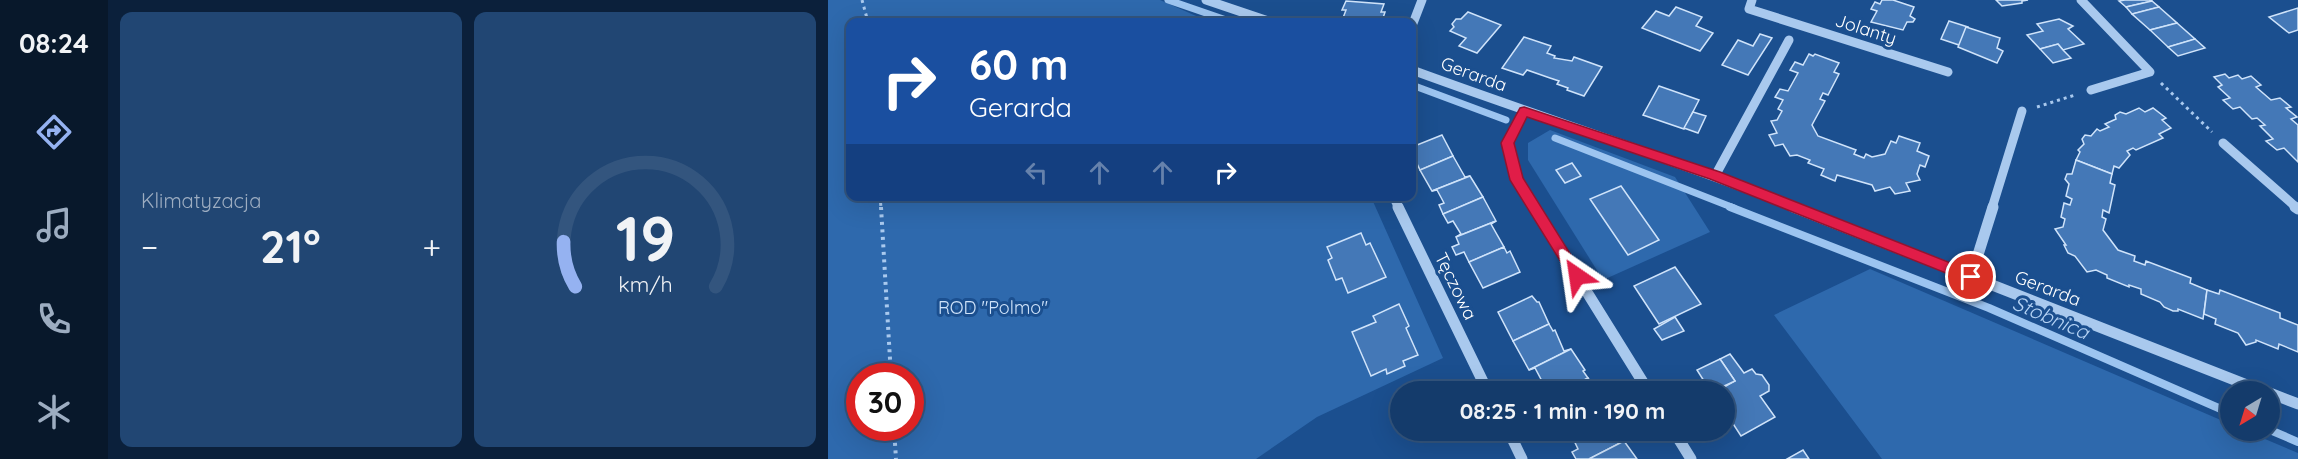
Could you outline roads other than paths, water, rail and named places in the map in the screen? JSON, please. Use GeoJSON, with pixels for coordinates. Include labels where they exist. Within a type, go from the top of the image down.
{"type":"FeatureCollection","features":[{"type":"Feature","properties":{"kind":"street"},"geometry":{"type":"LineString","coordinates":[[1206,0],[1260,18]]}},
{"type":"Feature","properties":{"kind":"street"},"geometry":{"type":"LineString","coordinates":[[1415,18],[1422,0]]}},
{"type":"Feature","properties":{"kind":"street","name":"Jolanty"},"geometry":{"type":"LineString","coordinates":[[1752,0],[1749,9],[1948,72]]}},
{"type":"Feature","properties":{"kind":"street"},"geometry":{"type":"LineString","coordinates":[[2081,0],[2150,72],[2091,90]]}},
{"type":"Feature","properties":{"kind":"street"},"geometry":{"type":"LineString","coordinates":[[1715,176],[1789,40]]}},
{"type":"Feature","properties":{"kind":"street","name":"Gerarda"},"geometry":{"type":"LineString","coordinates":[[1416,72],[1524,112],[1715,176],[2237,381]]}},
{"type":"Feature","properties":{"kind":"street"},"geometry":{"type":"LineString","coordinates":[[1971,277],[2022,111]]}},
{"type":"Feature","properties":{"kind":"street"},"geometry":{"type":"LineString","coordinates":[[1524,112],[1507,143],[1517,180],[1642,381]]}},
{"type":"Feature","properties":{"kind":"street"},"geometry":{"type":"LineString","coordinates":[[2223,143],[2298,209]]}},
{"type":"Feature","properties":{"kind":"street","name":"Tęczowa"},"geometry":{"type":"LineString","coordinates":[[1395,201],[1483,381]]}},
{"type":"Feature","properties":{"kind":"street"},"geometry":{"type":"LineString","coordinates":[[2280,397],[2298,404]]}},
{"type":"Feature","properties":{"kind":"street"},"geometry":{"type":"LineString","coordinates":[[1513,441],[1522,459]]}},
{"type":"Feature","properties":{"kind":"street"},"geometry":{"type":"LineString","coordinates":[[1680,441],[1691,459]]}},
{"type":"Feature","properties":{"kind":"waterway","name":"Stobnica"},"geometry":{"type":"LineString","coordinates":[[1168,0],[1220,18]]}},
{"type":"Feature","properties":{"kind":"waterway","name":"Stobnica"},"geometry":{"type":"LineString","coordinates":[[1416,86],[1506,120]]}},
{"type":"Feature","properties":{"kind":"waterway","name":"Stobnica"},"geometry":{"type":"LineString","coordinates":[[1555,138],[1734,208]]}},
{"type":"Feature","properties":{"kind":"waterway","name":"Stobnica"},"geometry":{"type":"LineString","coordinates":[[1730,207],[1989,308],[2220,409]]}},
{"type":"Feature","properties":{"kind":"waterway","name":"Stobnica"},"geometry":{"type":"LineString","coordinates":[[2280,434],[2298,442]]}},
{"type":"Feature","properties":{"kind":"park label","name":"ROD \"Polmo\""},"geometry":{"type":"Point","coordinates":[993,307]}}]}
